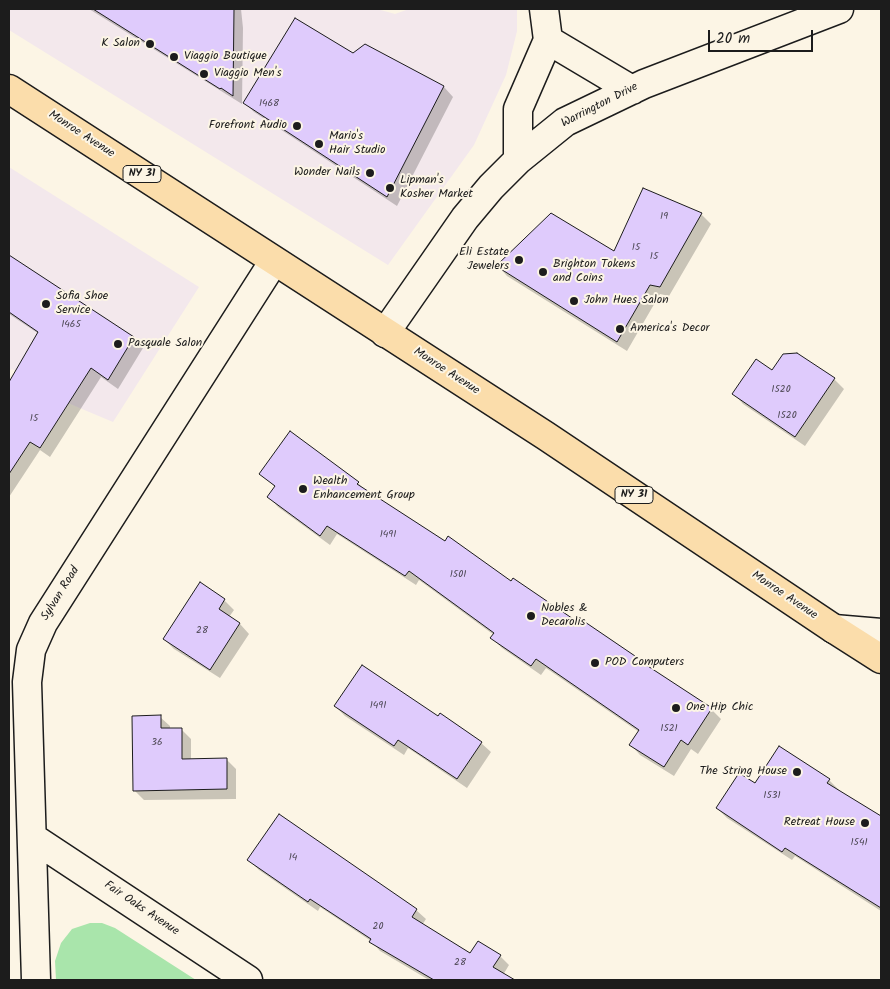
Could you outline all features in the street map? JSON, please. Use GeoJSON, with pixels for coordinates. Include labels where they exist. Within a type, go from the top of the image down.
{"type":"FeatureCollection","features":[{"type":"Feature","properties":{"kind":"main road","name":"Monroe Avenue"},"geometry":{"type":"LineString","coordinates":[[9,89],[546,436],[881,659]]}},
{"type":"Feature","properties":{"kind":"street"},"geometry":{"type":"LineString","coordinates":[[518,160],[518,109],[548,40],[544,9]]}},
{"type":"Feature","properties":{"kind":"street","name":"Warrington Drive"},"geometry":{"type":"LineString","coordinates":[[386,334],[465,218],[491,187],[518,160],[565,122],[632,90],[839,9]]}},
{"type":"Feature","properties":{"kind":"street"},"geometry":{"type":"LineString","coordinates":[[548,40],[632,90]]}},
{"type":"Feature","properties":{"kind":"street","name":"Sylvan Road"},"geometry":{"type":"LineString","coordinates":[[36,980],[33,838],[26,682],[31,650],[43,623],[274,261]]}},
{"type":"Feature","properties":{"kind":"street"},"geometry":{"type":"LineString","coordinates":[[834,629],[881,633]]}},
{"type":"Feature","properties":{"kind":"street","name":"Fair Oaks Avenue"},"geometry":{"type":"LineString","coordinates":[[33,838],[248,980]]}},
{"type":"Feature","properties":{"kind":"shaded area"},"geometry":{"type":"Polygon","coordinates":[[[9,9],[377,9],[395,14],[409,9],[517,9],[517,31],[506,75],[474,145],[388,265],[9,30],[9,9]]]}},
{"type":"Feature","properties":{"kind":"shaded area"},"geometry":{"type":"Polygon","coordinates":[[[9,167],[199,287],[113,422],[63,401],[12,369],[9,371],[9,167]]]}},
{"type":"Feature","properties":{"kind":"green space"},"geometry":{"type":"Polygon","coordinates":[[[90,923],[102,923],[115,928],[196,980],[56,980],[55,961],[61,943],[72,929],[90,923]]]}},
{"type":"Feature","properties":{"kind":"building"},"geometry":{"type":"Polygon","coordinates":[[[93,9],[234,9],[233,96],[220,89],[93,9]]]}},
{"type":"Feature","properties":{"kind":"building"},"geometry":{"type":"Polygon","coordinates":[[[295,18],[353,53],[365,44],[444,86],[387,197],[243,103],[295,18]]]}},
{"type":"Feature","properties":{"kind":"building"},"geometry":{"type":"Polygon","coordinates":[[[643,188],[702,213],[660,287],[650,285],[617,342],[496,266],[551,213],[614,251],[643,188]]]}},
{"type":"Feature","properties":{"kind":"building"},"geometry":{"type":"Polygon","coordinates":[[[9,255],[134,337],[108,380],[91,368],[40,448],[30,442],[9,474],[9,382],[38,332],[9,312],[9,255]]]}},
{"type":"Feature","properties":{"kind":"building"},"geometry":{"type":"Polygon","coordinates":[[[797,353],[835,378],[795,437],[732,394],[756,359],[772,370],[783,354],[797,353]]]}},
{"type":"Feature","properties":{"kind":"building"},"geometry":{"type":"Polygon","coordinates":[[[290,431],[359,482],[357,484],[445,541],[448,536],[511,581],[513,578],[582,625],[585,622],[634,657],[712,708],[688,745],[681,740],[664,767],[629,745],[639,730],[536,659],[531,666],[490,638],[494,633],[409,571],[405,576],[327,526],[320,536],[267,497],[275,486],[259,474],[290,431]]]}},
{"type":"Feature","properties":{"kind":"building"},"geometry":{"type":"Polygon","coordinates":[[[200,582],[225,599],[219,609],[240,623],[210,670],[163,639],[200,582]]]}},
{"type":"Feature","properties":{"kind":"building"},"geometry":{"type":"Polygon","coordinates":[[[362,665],[438,716],[440,713],[482,742],[457,779],[398,740],[394,746],[334,706],[362,665]]]}},
{"type":"Feature","properties":{"kind":"building"},"geometry":{"type":"Polygon","coordinates":[[[161,715],[161,728],[182,728],[182,759],[227,758],[227,789],[133,791],[132,716],[161,715]]]}},
{"type":"Feature","properties":{"kind":"building"},"geometry":{"type":"Polygon","coordinates":[[[779,746],[830,779],[827,783],[881,816],[881,908],[785,848],[782,852],[716,808],[739,773],[755,783],[779,746]]]}},
{"type":"Feature","properties":{"kind":"building"},"geometry":{"type":"Polygon","coordinates":[[[279,814],[417,909],[412,917],[470,953],[478,941],[501,955],[493,967],[515,980],[434,980],[369,942],[371,939],[310,899],[308,902],[247,860],[279,814]]]}},
{"type":"Feature","properties":{"kind":"place","name":"K Salon"},"geometry":{"type":"Point","coordinates":[150,44]}},
{"type":"Feature","properties":{"kind":"place","name":"Viaggio Boutique"},"geometry":{"type":"Point","coordinates":[174,57]}},
{"type":"Feature","properties":{"kind":"place","name":"Viaggio Men's"},"geometry":{"type":"Point","coordinates":[204,74]}},
{"type":"Feature","properties":{"kind":"place","name":"Forefront Audio"},"geometry":{"type":"Point","coordinates":[297,126]}},
{"type":"Feature","properties":{"kind":"place","name":"Mario's Hair Studio"},"geometry":{"type":"Point","coordinates":[319,144]}},
{"type":"Feature","properties":{"kind":"place","name":"Wonder Nails"},"geometry":{"type":"Point","coordinates":[370,173]}},
{"type":"Feature","properties":{"kind":"place","name":"Lipman's Kosher Market"},"geometry":{"type":"Point","coordinates":[390,188]}},
{"type":"Feature","properties":{"kind":"place","name":"Eli Estate Jewelers"},"geometry":{"type":"Point","coordinates":[519,260]}},
{"type":"Feature","properties":{"kind":"place","name":"Brighton Tokens and Coins"},"geometry":{"type":"Point","coordinates":[543,272]}},
{"type":"Feature","properties":{"kind":"place","name":"John Hues Salon"},"geometry":{"type":"Point","coordinates":[574,301]}},
{"type":"Feature","properties":{"kind":"place","name":"Sofia Shoe Service"},"geometry":{"type":"Point","coordinates":[46,304]}},
{"type":"Feature","properties":{"kind":"place","name":"America's Decor"},"geometry":{"type":"Point","coordinates":[620,329]}},
{"type":"Feature","properties":{"kind":"place","name":"Pasquale Salon"},"geometry":{"type":"Point","coordinates":[118,344]}},
{"type":"Feature","properties":{"kind":"place","name":"Wealth Enhancement Group"},"geometry":{"type":"Point","coordinates":[303,489]}},
{"type":"Feature","properties":{"kind":"place","name":"Nobles & Decarolis"},"geometry":{"type":"Point","coordinates":[531,616]}},
{"type":"Feature","properties":{"kind":"place","name":"POD Computers"},"geometry":{"type":"Point","coordinates":[595,663]}},
{"type":"Feature","properties":{"kind":"place","name":"One Hip Chic"},"geometry":{"type":"Point","coordinates":[676,708]}},
{"type":"Feature","properties":{"kind":"place","name":"The String House"},"geometry":{"type":"Point","coordinates":[797,772]}},
{"type":"Feature","properties":{"kind":"place","name":"Retreat House"},"geometry":{"type":"Point","coordinates":[865,823]}}]}
